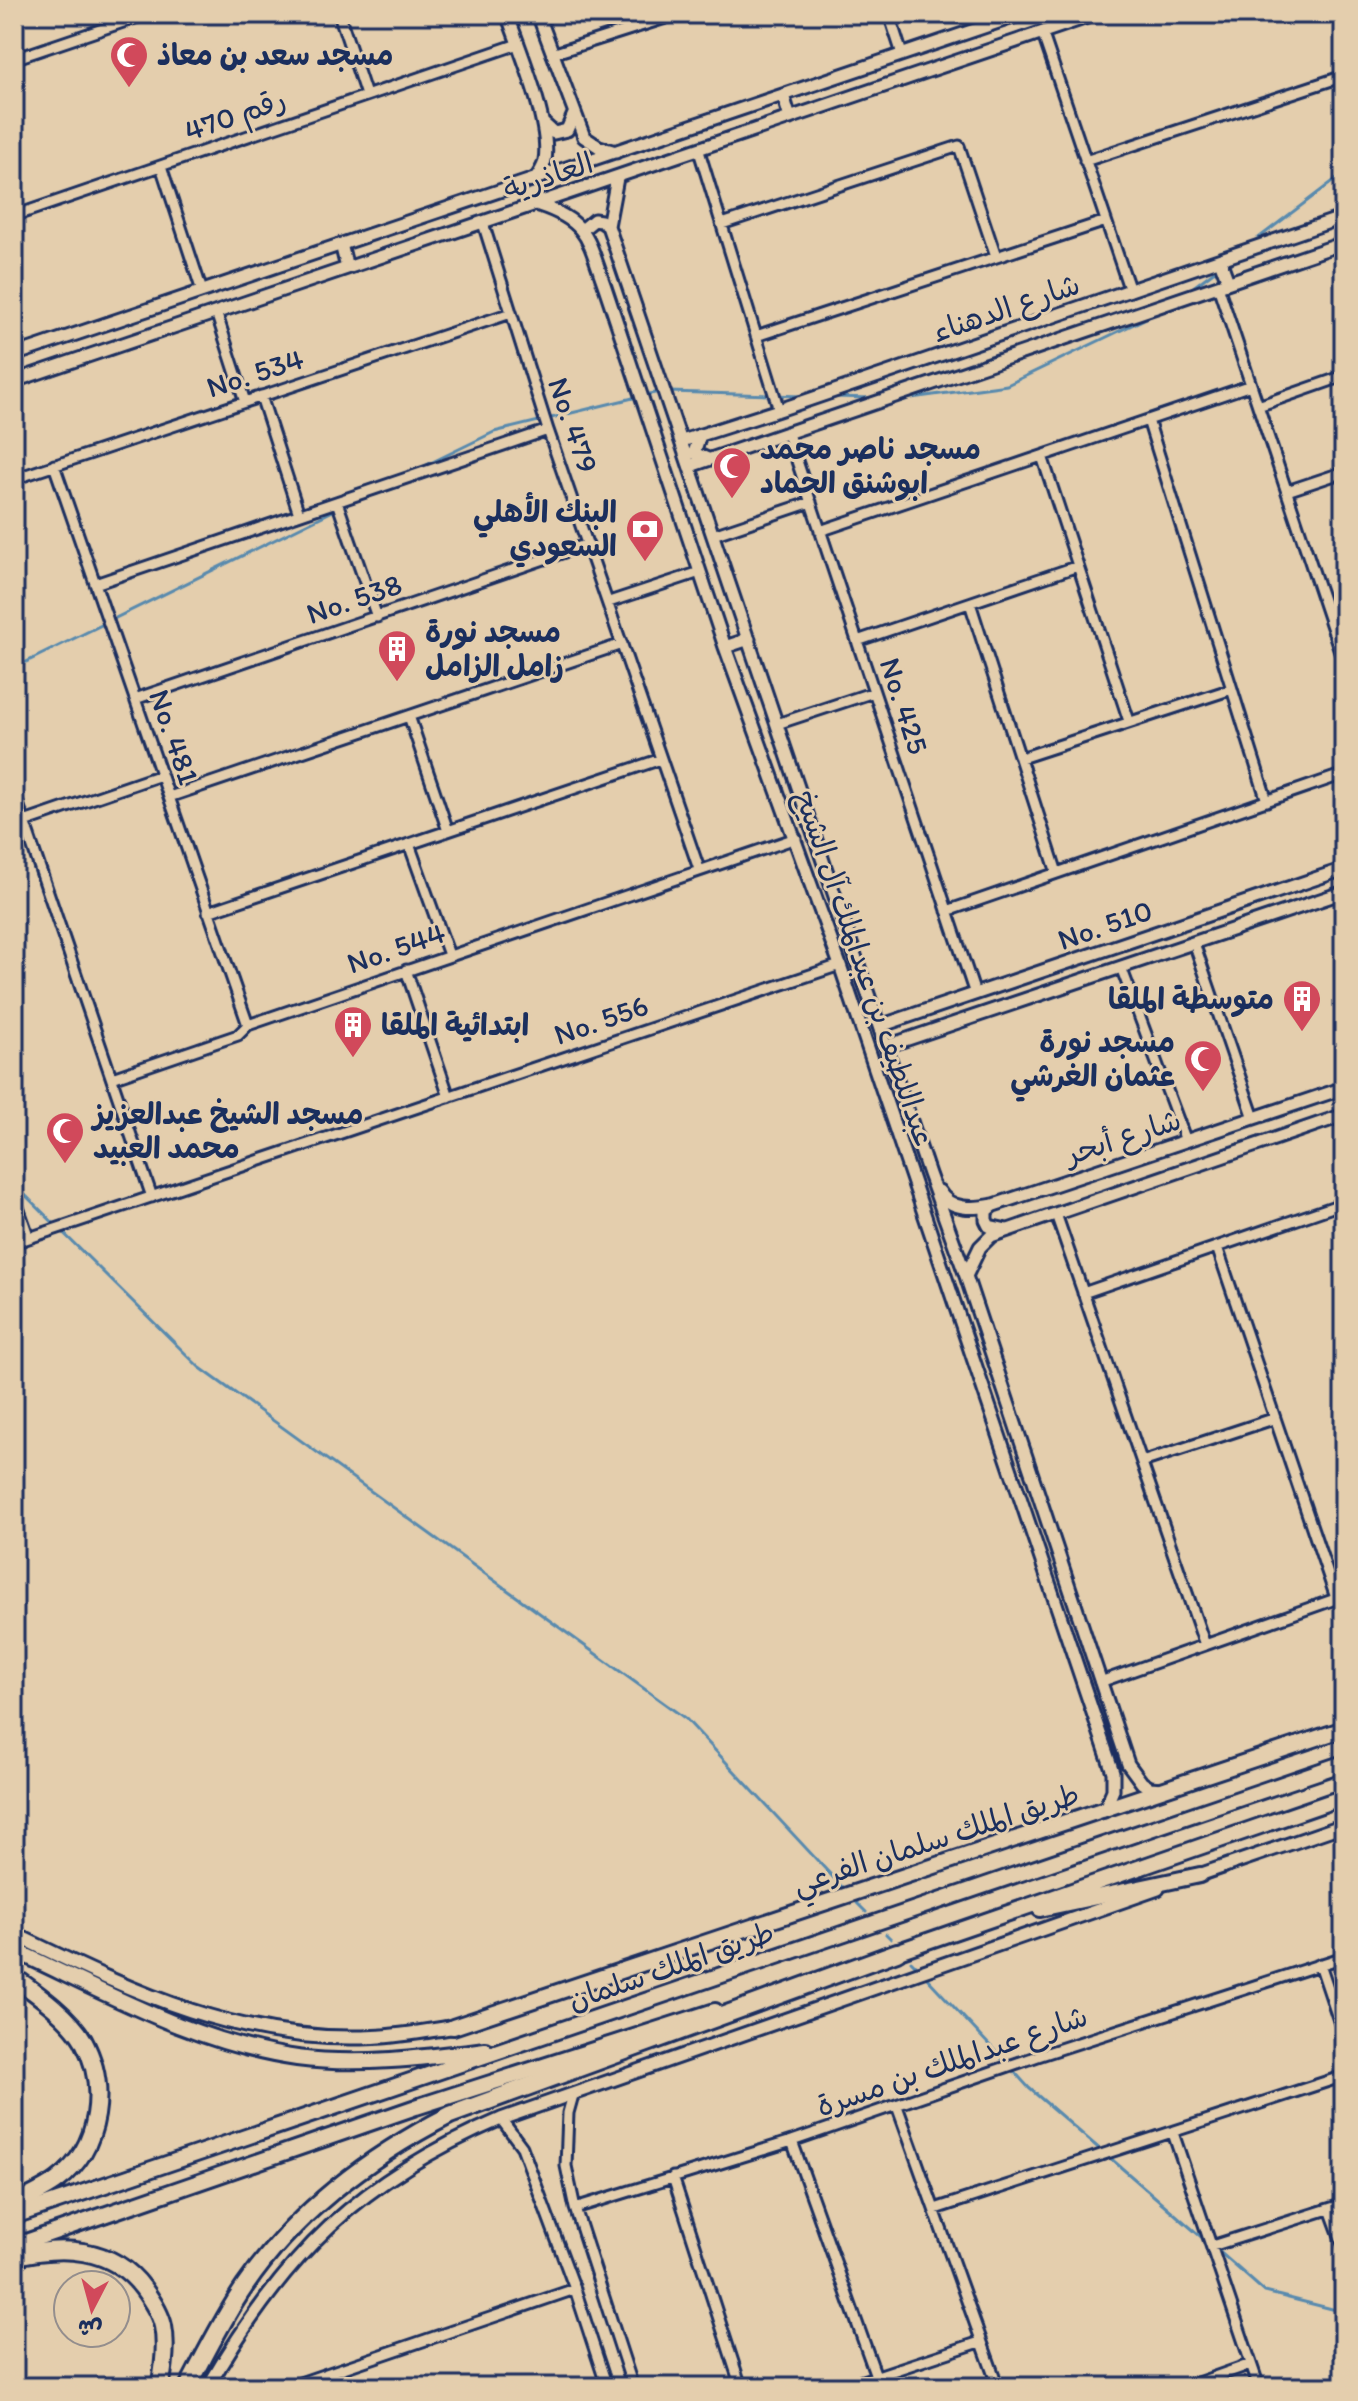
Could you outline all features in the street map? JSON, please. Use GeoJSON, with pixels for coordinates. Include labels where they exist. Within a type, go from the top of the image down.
{"type":"FeatureCollection","features":[{"type":"Feature","properties":{"kind":"highway"},"geometry":{"type":"LineString","coordinates":[[188,2387],[216,2333],[246,2285],[275,2247],[335,2187],[400,2141],[450,2115],[897,1952]]}},
{"type":"Feature","properties":{"kind":"highway"},"geometry":{"type":"LineString","coordinates":[[14,1977],[44,1998],[82,2037],[97,2074],[99,2102],[93,2129],[80,2157],[59,2179],[14,2204]]}},
{"type":"Feature","properties":{"kind":"highway"},"geometry":{"type":"LineString","coordinates":[[14,2257],[38,2251],[76,2250],[117,2262],[152,2300],[163,2325],[165,2355],[160,2387]]}},
{"type":"Feature","properties":{"kind":"main road","name":"طريق الملك سلمان الفرعي"},"geometry":{"type":"LineString","coordinates":[[453,2027],[1344,1729]]}},
{"type":"Feature","properties":{"kind":"main road","name":"طريق الملك سلمان"},"geometry":{"type":"LineString","coordinates":[[14,2216],[1344,1763]]}},
{"type":"Feature","properties":{"kind":"main road","name":"طريق الملك سلمان"},"geometry":{"type":"LineString","coordinates":[[14,2246],[416,2107],[897,1952],[1344,1797]]}},
{"type":"Feature","properties":{"kind":"main road"},"geometry":{"type":"LineString","coordinates":[[973,1924],[1200,1875]]}},
{"type":"Feature","properties":{"kind":"main road"},"geometry":{"type":"LineString","coordinates":[[14,1934],[177,2008],[220,2021],[300,2036],[374,2037],[453,2027]]}},
{"type":"Feature","properties":{"kind":"main road"},"geometry":{"type":"LineString","coordinates":[[14,1950],[186,2028],[241,2046],[297,2058],[357,2061],[418,2058],[521,2045]]}},
{"type":"Feature","properties":{"kind":"street"},"geometry":{"type":"LineString","coordinates":[[14,59],[147,14]]}},
{"type":"Feature","properties":{"kind":"street"},"geometry":{"type":"LineString","coordinates":[[339,14],[366,95]]}},
{"type":"Feature","properties":{"kind":"street"},"geometry":{"type":"LineString","coordinates":[[507,14],[546,144],[545,164],[536,178]]}},
{"type":"Feature","properties":{"kind":"street"},"geometry":{"type":"LineString","coordinates":[[538,14],[584,137],[599,147],[616,152]]}},
{"type":"Feature","properties":{"kind":"street"},"geometry":{"type":"LineString","coordinates":[[552,54],[678,14]]}},
{"type":"Feature","properties":{"kind":"street"},"geometry":{"type":"LineString","coordinates":[[889,14],[902,54]]}},
{"type":"Feature","properties":{"kind":"street","name":"العاذرية"},"geometry":{"type":"LineString","coordinates":[[14,355],[1022,14]]}},
{"type":"Feature","properties":{"kind":"street","name":"العاذرية"},"geometry":{"type":"LineString","coordinates":[[14,381],[1096,14]]}},
{"type":"Feature","properties":{"kind":"street"},"geometry":{"type":"LineString","coordinates":[[1042,32],[1130,291]]}},
{"type":"Feature","properties":{"kind":"street","name":"رقم 470"},"geometry":{"type":"LineString","coordinates":[[14,216],[518,44]]}},
{"type":"Feature","properties":{"kind":"street"},"geometry":{"type":"LineString","coordinates":[[1085,161],[1344,76]]}},
{"type":"Feature","properties":{"kind":"street"},"geometry":{"type":"LineString","coordinates":[[783,95],[790,118]]}},
{"type":"Feature","properties":{"kind":"street"},"geometry":{"type":"LineString","coordinates":[[542,123],[554,133],[560,133],[567,130],[574,114]]}},
{"type":"Feature","properties":{"kind":"street"},"geometry":{"type":"LineString","coordinates":[[722,224],[959,146],[996,257]]}},
{"type":"Feature","properties":{"kind":"street"},"geometry":{"type":"LineString","coordinates":[[699,151],[779,410]]}},
{"type":"Feature","properties":{"kind":"street"},"geometry":{"type":"LineString","coordinates":[[161,166],[202,291]]}},
{"type":"Feature","properties":{"kind":"street","name":"عبداللطيف بن عبدالملك آل الشيخ"},"geometry":{"type":"LineString","coordinates":[[617,178],[608,226],[966,1276],[1128,1764]]}},
{"type":"Feature","properties":{"kind":"street"},"geometry":{"type":"LineString","coordinates":[[539,205],[575,221],[582,230],[594,220],[608,226]]}},
{"type":"Feature","properties":{"kind":"street","name":"شارع الدهناء"},"geometry":{"type":"LineString","coordinates":[[682,441],[1344,217]]}},
{"type":"Feature","properties":{"kind":"street"},"geometry":{"type":"LineString","coordinates":[[756,336],[1106,221]]}},
{"type":"Feature","properties":{"kind":"street","name":"No. 479"},"geometry":{"type":"LineString","coordinates":[[483,223],[548,430],[699,869]]}},
{"type":"Feature","properties":{"kind":"street","name":"عبداللطيف بن عبدالملك آل الشيخ"},"geometry":{"type":"LineString","coordinates":[[582,230],[605,287],[725,647],[840,965],[1113,1772]]}},
{"type":"Feature","properties":{"kind":"street","name":"شارع الدهناء"},"geometry":{"type":"LineString","coordinates":[[690,466],[1344,243]]}},
{"type":"Feature","properties":{"kind":"street"},"geometry":{"type":"LineString","coordinates":[[341,244],[347,268]]}},
{"type":"Feature","properties":{"kind":"street"},"geometry":{"type":"LineString","coordinates":[[1220,260],[1223,284],[1251,385],[1344,663]]}},
{"type":"Feature","properties":{"kind":"street"},"geometry":{"type":"LineString","coordinates":[[216,312],[245,402]]}},
{"type":"Feature","properties":{"kind":"street","name":"No. 534"},"geometry":{"type":"LineString","coordinates":[[14,479],[511,313]]}},
{"type":"Feature","properties":{"kind":"street"},"geometry":{"type":"LineString","coordinates":[[1258,406],[1344,376]]}},
{"type":"Feature","properties":{"kind":"street"},"geometry":{"type":"LineString","coordinates":[[640,390],[661,383]]}},
{"type":"Feature","properties":{"kind":"street"},"geometry":{"type":"LineString","coordinates":[[820,531],[1251,385]]}},
{"type":"Feature","properties":{"kind":"street"},"geometry":{"type":"LineString","coordinates":[[261,396],[299,514]]}},
{"type":"Feature","properties":{"kind":"street"},"geometry":{"type":"LineString","coordinates":[[1148,420],[1267,801]]}},
{"type":"Feature","properties":{"kind":"street"},"geometry":{"type":"LineString","coordinates":[[95,584],[548,430]]}},
{"type":"Feature","properties":{"kind":"street","name":"No. 425"},"geometry":{"type":"LineString","coordinates":[[788,434],[975,994]]}},
{"type":"Feature","properties":{"kind":"street"},"geometry":{"type":"LineString","coordinates":[[700,435],[694,453],[711,459]]}},
{"type":"Feature","properties":{"kind":"street"},"geometry":{"type":"LineString","coordinates":[[1042,456],[1129,721]]}},
{"type":"Feature","properties":{"kind":"street","name":"No. 481"},"geometry":{"type":"LineString","coordinates":[[54,465],[248,1025]]}},
{"type":"Feature","properties":{"kind":"street"},"geometry":{"type":"LineString","coordinates":[[1287,491],[1344,472]]}},
{"type":"Feature","properties":{"kind":"street"},"geometry":{"type":"LineString","coordinates":[[337,502],[377,617]]}},
{"type":"Feature","properties":{"kind":"street"},"geometry":{"type":"LineString","coordinates":[[713,535],[811,502]]}},
{"type":"Feature","properties":{"kind":"street","name":"No. 538"},"geometry":{"type":"LineString","coordinates":[[135,699],[588,544]]}},
{"type":"Feature","properties":{"kind":"street"},"geometry":{"type":"LineString","coordinates":[[857,641],[1078,566]]}},
{"type":"Feature","properties":{"kind":"street"},"geometry":{"type":"LineString","coordinates":[[609,602],[700,572]]}},
{"type":"Feature","properties":{"kind":"street"},"geometry":{"type":"LineString","coordinates":[[970,603],[1057,873]]}},
{"type":"Feature","properties":{"kind":"street"},"geometry":{"type":"LineString","coordinates":[[725,647],[749,639]]}},
{"type":"Feature","properties":{"kind":"street"},"geometry":{"type":"LineString","coordinates":[[169,797],[622,644]]}},
{"type":"Feature","properties":{"kind":"street"},"geometry":{"type":"LineString","coordinates":[[1021,758],[1232,689]]}},
{"type":"Feature","properties":{"kind":"street"},"geometry":{"type":"LineString","coordinates":[[777,724],[874,692]]}},
{"type":"Feature","properties":{"kind":"street"},"geometry":{"type":"LineString","coordinates":[[409,716],[448,831]]}},
{"type":"Feature","properties":{"kind":"street"},"geometry":{"type":"LineString","coordinates":[[208,912],[661,759]]}},
{"type":"Feature","properties":{"kind":"street"},"geometry":{"type":"LineString","coordinates":[[947,911],[1344,774]]}},
{"type":"Feature","properties":{"kind":"street"},"geometry":{"type":"LineString","coordinates":[[24,822],[161,775]]}},
{"type":"Feature","properties":{"kind":"street"},"geometry":{"type":"LineString","coordinates":[[14,792],[152,1197]]}},
{"type":"Feature","properties":{"kind":"street","name":"No. 544"},"geometry":{"type":"LineString","coordinates":[[112,1078],[238,1035],[248,1025],[796,838]]}},
{"type":"Feature","properties":{"kind":"street"},"geometry":{"type":"LineString","coordinates":[[409,844],[449,955]]}},
{"type":"Feature","properties":{"kind":"street","name":"No. 510"},"geometry":{"type":"LineString","coordinates":[[880,1026],[1344,869]]}},
{"type":"Feature","properties":{"kind":"street","name":"No. 510"},"geometry":{"type":"LineString","coordinates":[[887,1046],[1344,892]]}},
{"type":"Feature","properties":{"kind":"street"},"geometry":{"type":"LineString","coordinates":[[1194,943],[1254,1118]]}},
{"type":"Feature","properties":{"kind":"street","name":"No. 556"},"geometry":{"type":"LineString","coordinates":[[14,1243],[840,965]]}},
{"type":"Feature","properties":{"kind":"street"},"geometry":{"type":"LineString","coordinates":[[1121,967],[1186,1141]]}},
{"type":"Feature","properties":{"kind":"street"},"geometry":{"type":"LineString","coordinates":[[406,970],[449,1097]]}},
{"type":"Feature","properties":{"kind":"street"},"geometry":{"type":"LineString","coordinates":[[898,1020],[891,1035],[906,1040]]}},
{"type":"Feature","properties":{"kind":"street","name":"شارع أبحر"},"geometry":{"type":"LineString","coordinates":[[929,1174],[943,1199],[966,1209],[994,1205],[1344,1088]]}},
{"type":"Feature","properties":{"kind":"street","name":"شارع أبحر"},"geometry":{"type":"LineString","coordinates":[[966,1276],[980,1247],[991,1236],[1344,1115]]}},
{"type":"Feature","properties":{"kind":"street"},"geometry":{"type":"LineString","coordinates":[[14,1196],[29,1238]]}},
{"type":"Feature","properties":{"kind":"street"},"geometry":{"type":"LineString","coordinates":[[1083,1293],[1344,1204]]}},
{"type":"Feature","properties":{"kind":"street"},"geometry":{"type":"LineString","coordinates":[[994,1205],[986,1211],[989,1226],[1008,1230]]}},
{"type":"Feature","properties":{"kind":"street"},"geometry":{"type":"LineString","coordinates":[[1056,1214],[1205,1645]]}},
{"type":"Feature","properties":{"kind":"street"},"geometry":{"type":"LineString","coordinates":[[1100,1682],[1340,1597],[1273,1419],[1217,1247]]}},
{"type":"Feature","properties":{"kind":"street"},"geometry":{"type":"LineString","coordinates":[[1142,1462],[1273,1419]]}},
{"type":"Feature","properties":{"kind":"street"},"geometry":{"type":"LineString","coordinates":[[1104,1811],[1113,1790],[1113,1772],[1119,1773],[1128,1764],[1142,1783],[1150,1788],[1167,1789]]}},
{"type":"Feature","properties":{"kind":"street"},"geometry":{"type":"LineString","coordinates":[[208,2387],[228,2351],[277,2281],[327,2227],[363,2196],[410,2164],[455,2139],[501,2119],[1344,1825]]}},
{"type":"Feature","properties":{"kind":"street","name":"شارع عبدالملك بن مسرة"},"geometry":{"type":"LineString","coordinates":[[575,2208],[792,2141],[1038,2056],[1344,1957]]}},
{"type":"Feature","properties":{"kind":"street"},"geometry":{"type":"LineString","coordinates":[[1320,1964],[1344,2036]]}},
{"type":"Feature","properties":{"kind":"street"},"geometry":{"type":"LineString","coordinates":[[935,2209],[1344,2076]]}},
{"type":"Feature","properties":{"kind":"street"},"geometry":{"type":"LineString","coordinates":[[573,2095],[568,2113],[566,2166],[575,2208],[633,2387]]}},
{"type":"Feature","properties":{"kind":"street"},"geometry":{"type":"LineString","coordinates":[[897,2106],[998,2387]]}},
{"type":"Feature","properties":{"kind":"street"},"geometry":{"type":"LineString","coordinates":[[501,2119],[522,2147],[575,2289],[607,2387]]}},
{"type":"Feature","properties":{"kind":"street"},"geometry":{"type":"LineString","coordinates":[[1173,2133],[1259,2387]]}},
{"type":"Feature","properties":{"kind":"street"},"geometry":{"type":"LineString","coordinates":[[792,2141],[876,2376]]}},
{"type":"Feature","properties":{"kind":"street"},"geometry":{"type":"LineString","coordinates":[[673,2177],[741,2387]]}},
{"type":"Feature","properties":{"kind":"street"},"geometry":{"type":"LineString","coordinates":[[1212,2246],[1344,2204]]}},
{"type":"Feature","properties":{"kind":"street"},"geometry":{"type":"LineString","coordinates":[[1330,2209],[1344,2247]]}},
{"type":"Feature","properties":{"kind":"street"},"geometry":{"type":"LineString","coordinates":[[288,2387],[575,2289]]}},
{"type":"Feature","properties":{"kind":"street"},"geometry":{"type":"LineString","coordinates":[[844,2387],[980,2342]]}},
{"type":"Feature","properties":{"kind":"street"},"geometry":{"type":"LineString","coordinates":[[1186,2387],[1251,2364]]}},
{"type":"Feature","properties":{"kind":"waterway"},"geometry":{"type":"LineString","coordinates":[[1252,243],[1344,173]]}},
{"type":"Feature","properties":{"kind":"waterway"},"geometry":{"type":"LineString","coordinates":[[1188,291],[1220,267]]}},
{"type":"Feature","properties":{"kind":"waterway"},"geometry":{"type":"LineString","coordinates":[[904,399],[1007,385],[1159,312]]}},
{"type":"Feature","properties":{"kind":"waterway"},"geometry":{"type":"LineString","coordinates":[[644,395],[661,392]]}},
{"type":"Feature","properties":{"kind":"waterway"},"geometry":{"type":"LineString","coordinates":[[668,392],[804,396]]}},
{"type":"Feature","properties":{"kind":"waterway"},"geometry":{"type":"LineString","coordinates":[[414,471],[494,432],[637,397]]}},
{"type":"Feature","properties":{"kind":"waterway"},"geometry":{"type":"LineString","coordinates":[[832,397],[876,398]]}},
{"type":"Feature","properties":{"kind":"waterway"},"geometry":{"type":"LineString","coordinates":[[342,507],[357,499]]}},
{"type":"Feature","properties":{"kind":"waterway"},"geometry":{"type":"LineString","coordinates":[[14,668],[335,510]]}},
{"type":"Feature","properties":{"kind":"waterway"},"geometry":{"type":"LineString","coordinates":[[14,1184],[199,1367],[686,1719],[843,1888]]}},
{"type":"Feature","properties":{"kind":"waterway"},"geometry":{"type":"LineString","coordinates":[[857,1903],[866,1912]]}},
{"type":"Feature","properties":{"kind":"waterway"},"geometry":{"type":"LineString","coordinates":[[886,1934],[891,1939]]}},
{"type":"Feature","properties":{"kind":"waterway"},"geometry":{"type":"LineString","coordinates":[[911,1961],[917,1967]]}},
{"type":"Feature","properties":{"kind":"waterway"},"geometry":{"type":"LineString","coordinates":[[926,1977],[1006,2063]]}},
{"type":"Feature","properties":{"kind":"waterway"},"geometry":{"type":"LineString","coordinates":[[1011,2068],[1029,2088],[1103,2152]]}},
{"type":"Feature","properties":{"kind":"waterway"},"geometry":{"type":"LineString","coordinates":[[1109,2157],[1206,2241]]}},
{"type":"Feature","properties":{"kind":"waterway"},"geometry":{"type":"LineString","coordinates":[[1215,2248],[1265,2292],[1344,2312]]}},
{"type":"Feature","properties":{"kind":"place","name":"مسجد سعد بن معاذ"},"geometry":{"type":"Point","coordinates":[129,89]}},
{"type":"Feature","properties":{"kind":"place","name":"مسجد ناصر محمد ابوشنق الحماد"},"geometry":{"type":"Point","coordinates":[732,500]}},
{"type":"Feature","properties":{"kind":"place","name":"البنك الأهلي السعودي"},"geometry":{"type":"Point","coordinates":[645,563]}},
{"type":"Feature","properties":{"kind":"place","name":"مسجد نورة زامل الزامل"},"geometry":{"type":"Point","coordinates":[397,683]}},
{"type":"Feature","properties":{"kind":"place","name":"متوسطة الملقا"},"geometry":{"type":"Point","coordinates":[1302,1033]}},
{"type":"Feature","properties":{"kind":"place","name":"ابتدائية الملقا"},"geometry":{"type":"Point","coordinates":[353,1059]}},
{"type":"Feature","properties":{"kind":"place","name":"مسجد نورة عثمان الغرشي"},"geometry":{"type":"Point","coordinates":[1203,1093]}},
{"type":"Feature","properties":{"kind":"place","name":"مسجد الشيخ عبدالعزيز محمد العبيد"},"geometry":{"type":"Point","coordinates":[65,1165]}}]}
